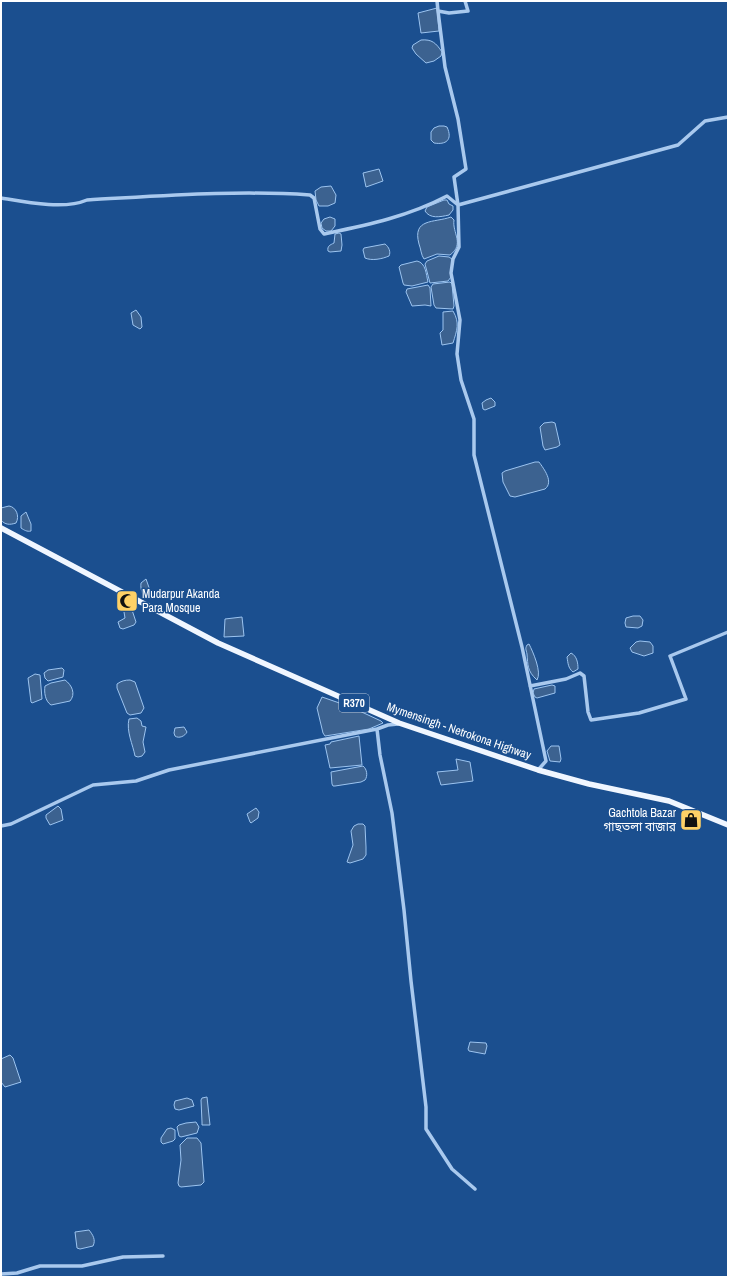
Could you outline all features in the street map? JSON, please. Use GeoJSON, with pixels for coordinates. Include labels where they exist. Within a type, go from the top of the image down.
{"type":"FeatureCollection","features":[{"type":"Feature","properties":{"kind":"main road","name":"Mymensingh - Netrokona Highway"},"geometry":{"type":"LineString","coordinates":[[1,528],[218,643],[399,723],[538,770],[589,784],[669,801],[728,825]]}},
{"type":"Feature","properties":{"kind":"street"},"geometry":{"type":"LineString","coordinates":[[437,1],[445,67],[458,119],[466,170],[454,177],[458,205],[459,247],[453,259],[451,273],[460,320],[457,354],[461,380],[474,419],[474,455],[530,686],[546,761],[538,770]]}},
{"type":"Feature","properties":{"kind":"street"},"geometry":{"type":"LineString","coordinates":[[438,11],[449,13],[468,11],[466,1]]}},
{"type":"Feature","properties":{"kind":"street"},"geometry":{"type":"LineString","coordinates":[[458,205],[678,145],[705,121],[728,117]]}},
{"type":"Feature","properties":{"kind":"street"},"geometry":{"type":"LineString","coordinates":[[1,198],[34,203],[77,204],[87,200],[188,194],[310,196],[314,198],[320,229],[324,234],[402,216],[447,196],[458,205]]}},
{"type":"Feature","properties":{"kind":"street"},"geometry":{"type":"LineString","coordinates":[[530,686],[566,679],[580,673],[584,676],[588,712],[591,720],[639,713],[686,699],[670,656],[728,632]]}},
{"type":"Feature","properties":{"kind":"street"},"geometry":{"type":"LineString","coordinates":[[1,826],[11,824],[93,785],[136,781],[169,770],[377,729],[399,723]]}},
{"type":"Feature","properties":{"kind":"street"},"geometry":{"type":"LineString","coordinates":[[377,729],[380,755],[392,813],[426,1107],[426,1129],[452,1169],[475,1189]]}},
{"type":"Feature","properties":{"kind":"street"},"geometry":{"type":"LineString","coordinates":[[1,1274],[9,1274],[40,1266],[82,1266],[124,1257],[163,1256]]}},
{"type":"Feature","properties":{"kind":"water"},"geometry":{"type":"Polygon","coordinates":[[[437,8],[439,31],[421,33],[418,13],[437,8]]]}},
{"type":"Feature","properties":{"kind":"water"},"geometry":{"type":"Polygon","coordinates":[[[421,40],[428,40],[436,44],[442,52],[441,56],[434,61],[426,63],[412,48],[413,45],[421,40]]]}},
{"type":"Feature","properties":{"kind":"water"},"geometry":{"type":"Polygon","coordinates":[[[439,126],[447,127],[449,138],[447,141],[442,143],[434,143],[431,140],[431,132],[434,128],[439,126]]]}},
{"type":"Feature","properties":{"kind":"water"},"geometry":{"type":"Polygon","coordinates":[[[379,169],[383,181],[366,187],[363,173],[379,169]]]}},
{"type":"Feature","properties":{"kind":"water"},"geometry":{"type":"Polygon","coordinates":[[[331,186],[336,195],[335,203],[328,206],[319,206],[316,200],[315,191],[321,187],[331,186]]]}},
{"type":"Feature","properties":{"kind":"water"},"geometry":{"type":"Polygon","coordinates":[[[447,200],[449,204],[453,206],[453,210],[449,215],[439,217],[427,214],[425,211],[427,207],[447,200]]]}},
{"type":"Feature","properties":{"kind":"water"},"geometry":{"type":"Polygon","coordinates":[[[330,217],[335,219],[335,226],[331,231],[326,231],[322,228],[321,223],[324,219],[330,217]]]}},
{"type":"Feature","properties":{"kind":"water"},"geometry":{"type":"Polygon","coordinates":[[[451,217],[454,220],[457,247],[450,255],[437,254],[424,259],[419,244],[419,230],[426,223],[451,217]]]}},
{"type":"Feature","properties":{"kind":"water"},"geometry":{"type":"Polygon","coordinates":[[[335,234],[341,234],[341,251],[328,251],[328,247],[334,243],[335,234]]]}},
{"type":"Feature","properties":{"kind":"water"},"geometry":{"type":"Polygon","coordinates":[[[385,244],[390,253],[389,256],[377,259],[365,258],[364,248],[385,244]]]}},
{"type":"Feature","properties":{"kind":"water"},"geometry":{"type":"Polygon","coordinates":[[[439,256],[449,257],[452,259],[451,277],[448,281],[430,283],[425,264],[427,261],[439,256]]]}},
{"type":"Feature","properties":{"kind":"water"},"geometry":{"type":"Polygon","coordinates":[[[417,261],[424,266],[428,282],[412,286],[404,285],[399,267],[401,265],[417,261]]]}},
{"type":"Feature","properties":{"kind":"water"},"geometry":{"type":"Polygon","coordinates":[[[450,282],[452,284],[453,309],[436,308],[434,305],[431,287],[433,284],[450,282]]]}},
{"type":"Feature","properties":{"kind":"water"},"geometry":{"type":"Polygon","coordinates":[[[428,285],[430,288],[431,306],[412,306],[406,292],[407,289],[428,285]]]}},
{"type":"Feature","properties":{"kind":"water"},"geometry":{"type":"Polygon","coordinates":[[[136,310],[141,317],[142,327],[140,329],[133,325],[131,313],[136,310]]]}},
{"type":"Feature","properties":{"kind":"water"},"geometry":{"type":"Polygon","coordinates":[[[453,311],[457,319],[457,330],[453,343],[442,345],[440,333],[443,330],[443,312],[453,311]]]}},
{"type":"Feature","properties":{"kind":"water"},"geometry":{"type":"Polygon","coordinates":[[[491,398],[495,402],[495,406],[485,410],[483,409],[482,403],[491,398]]]}},
{"type":"Feature","properties":{"kind":"water"},"geometry":{"type":"Polygon","coordinates":[[[544,423],[555,423],[560,445],[545,450],[540,427],[544,423]]]}},
{"type":"Feature","properties":{"kind":"water"},"geometry":{"type":"Polygon","coordinates":[[[539,462],[545,472],[549,483],[548,486],[545,489],[515,497],[510,496],[503,482],[502,473],[539,462]]]}},
{"type":"Feature","properties":{"kind":"water"},"geometry":{"type":"Polygon","coordinates":[[[9,506],[14,508],[17,512],[18,518],[16,523],[8,524],[1,520],[1,508],[9,506]]]}},
{"type":"Feature","properties":{"kind":"water"},"geometry":{"type":"Polygon","coordinates":[[[26,512],[31,524],[31,531],[21,528],[21,516],[26,512]]]}},
{"type":"Feature","properties":{"kind":"water"},"geometry":{"type":"Polygon","coordinates":[[[146,579],[152,598],[144,596],[141,589],[141,583],[146,579]]]}},
{"type":"Feature","properties":{"kind":"water"},"geometry":{"type":"Polygon","coordinates":[[[123,606],[131,607],[136,622],[134,625],[123,629],[120,628],[118,622],[125,618],[123,606]]]}},
{"type":"Feature","properties":{"kind":"water"},"geometry":{"type":"Polygon","coordinates":[[[640,616],[643,620],[642,626],[638,628],[626,627],[626,618],[640,616]]]}},
{"type":"Feature","properties":{"kind":"water"},"geometry":{"type":"Polygon","coordinates":[[[242,617],[244,636],[224,637],[225,619],[242,617]]]}},
{"type":"Feature","properties":{"kind":"water"},"geometry":{"type":"Polygon","coordinates":[[[636,642],[650,642],[653,646],[653,653],[644,656],[632,652],[630,648],[636,642]]]}},
{"type":"Feature","properties":{"kind":"water"},"geometry":{"type":"Polygon","coordinates":[[[529,644],[538,667],[537,680],[531,674],[529,668],[526,648],[529,644]]]}},
{"type":"Feature","properties":{"kind":"water"},"geometry":{"type":"Polygon","coordinates":[[[571,653],[576,658],[578,664],[578,669],[573,672],[569,667],[567,657],[571,653]]]}},
{"type":"Feature","properties":{"kind":"water"},"geometry":{"type":"Polygon","coordinates":[[[62,668],[64,670],[63,677],[48,681],[45,678],[44,673],[48,670],[62,668]]]}},
{"type":"Feature","properties":{"kind":"water"},"geometry":{"type":"Polygon","coordinates":[[[35,674],[40,675],[42,699],[32,703],[28,678],[35,674]]]}},
{"type":"Feature","properties":{"kind":"water"},"geometry":{"type":"Polygon","coordinates":[[[65,680],[70,684],[73,693],[72,698],[70,701],[51,705],[45,696],[45,686],[65,680]]]}},
{"type":"Feature","properties":{"kind":"water"},"geometry":{"type":"Polygon","coordinates":[[[130,680],[135,682],[144,708],[141,713],[130,715],[127,713],[117,688],[117,684],[130,680]]]}},
{"type":"Feature","properties":{"kind":"water"},"geometry":{"type":"Polygon","coordinates":[[[552,685],[555,686],[555,693],[537,698],[535,697],[533,693],[534,689],[552,685]]]}},
{"type":"Feature","properties":{"kind":"water"},"geometry":{"type":"Polygon","coordinates":[[[322,697],[351,707],[383,723],[369,729],[325,736],[317,708],[322,697]]]}},
{"type":"Feature","properties":{"kind":"water"},"geometry":{"type":"Polygon","coordinates":[[[137,718],[141,721],[142,726],[146,727],[143,742],[145,752],[142,756],[138,757],[135,756],[128,728],[129,719],[137,718]]]}},
{"type":"Feature","properties":{"kind":"water"},"geometry":{"type":"Polygon","coordinates":[[[184,727],[187,732],[185,735],[182,737],[175,736],[175,728],[184,727]]]}},
{"type":"Feature","properties":{"kind":"water"},"geometry":{"type":"Polygon","coordinates":[[[359,736],[362,765],[330,768],[325,745],[330,744],[331,742],[359,736]]]}},
{"type":"Feature","properties":{"kind":"water"},"geometry":{"type":"Polygon","coordinates":[[[551,746],[559,746],[560,762],[550,761],[547,751],[551,746]]]}},
{"type":"Feature","properties":{"kind":"water"},"geometry":{"type":"Polygon","coordinates":[[[456,759],[470,762],[473,781],[441,785],[437,772],[458,770],[456,759]]]}},
{"type":"Feature","properties":{"kind":"water"},"geometry":{"type":"Polygon","coordinates":[[[363,766],[367,773],[365,780],[361,782],[333,786],[331,772],[363,766]]]}},
{"type":"Feature","properties":{"kind":"water"},"geometry":{"type":"Polygon","coordinates":[[[58,806],[61,809],[63,820],[50,825],[46,815],[58,806]]]}},
{"type":"Feature","properties":{"kind":"water"},"geometry":{"type":"Polygon","coordinates":[[[256,808],[259,812],[258,818],[251,823],[247,814],[256,808]]]}},
{"type":"Feature","properties":{"kind":"water"},"geometry":{"type":"Polygon","coordinates":[[[363,824],[365,826],[366,855],[363,859],[350,863],[347,862],[353,845],[351,831],[354,826],[363,824]]]}},
{"type":"Feature","properties":{"kind":"water"},"geometry":{"type":"Polygon","coordinates":[[[470,1042],[486,1043],[487,1046],[485,1054],[469,1051],[468,1049],[470,1042]]]}},
{"type":"Feature","properties":{"kind":"water"},"geometry":{"type":"Polygon","coordinates":[[[10,1055],[13,1058],[21,1082],[5,1087],[1,1082],[1,1059],[10,1055]]]}},
{"type":"Feature","properties":{"kind":"water"},"geometry":{"type":"Polygon","coordinates":[[[207,1097],[210,1125],[202,1125],[201,1100],[202,1098],[207,1097]]]}},
{"type":"Feature","properties":{"kind":"water"},"geometry":{"type":"Polygon","coordinates":[[[187,1098],[192,1100],[194,1106],[179,1110],[175,1109],[175,1101],[187,1098]]]}},
{"type":"Feature","properties":{"kind":"water"},"geometry":{"type":"Polygon","coordinates":[[[196,1122],[199,1127],[197,1133],[181,1137],[179,1136],[177,1127],[179,1125],[196,1122]]]}},
{"type":"Feature","properties":{"kind":"water"},"geometry":{"type":"Polygon","coordinates":[[[171,1128],[175,1130],[175,1139],[163,1144],[161,1142],[161,1138],[167,1129],[171,1128]]]}},
{"type":"Feature","properties":{"kind":"water"},"geometry":{"type":"Polygon","coordinates":[[[187,1138],[197,1138],[201,1143],[204,1182],[201,1185],[181,1187],[178,1183],[181,1160],[180,1145],[187,1138]]]}},
{"type":"Feature","properties":{"kind":"water"},"geometry":{"type":"Polygon","coordinates":[[[89,1230],[94,1238],[93,1246],[80,1249],[77,1248],[75,1232],[89,1230]]]}},
{"type":"Feature","properties":{"kind":"place","name":"Mudarpur Akanda Para Mosque"},"geometry":{"type":"Point","coordinates":[127,601]}},
{"type":"Feature","properties":{"kind":"place","name":"Gachtola Bazar গাছতলা বাজার"},"geometry":{"type":"Point","coordinates":[691,820]}}]}
